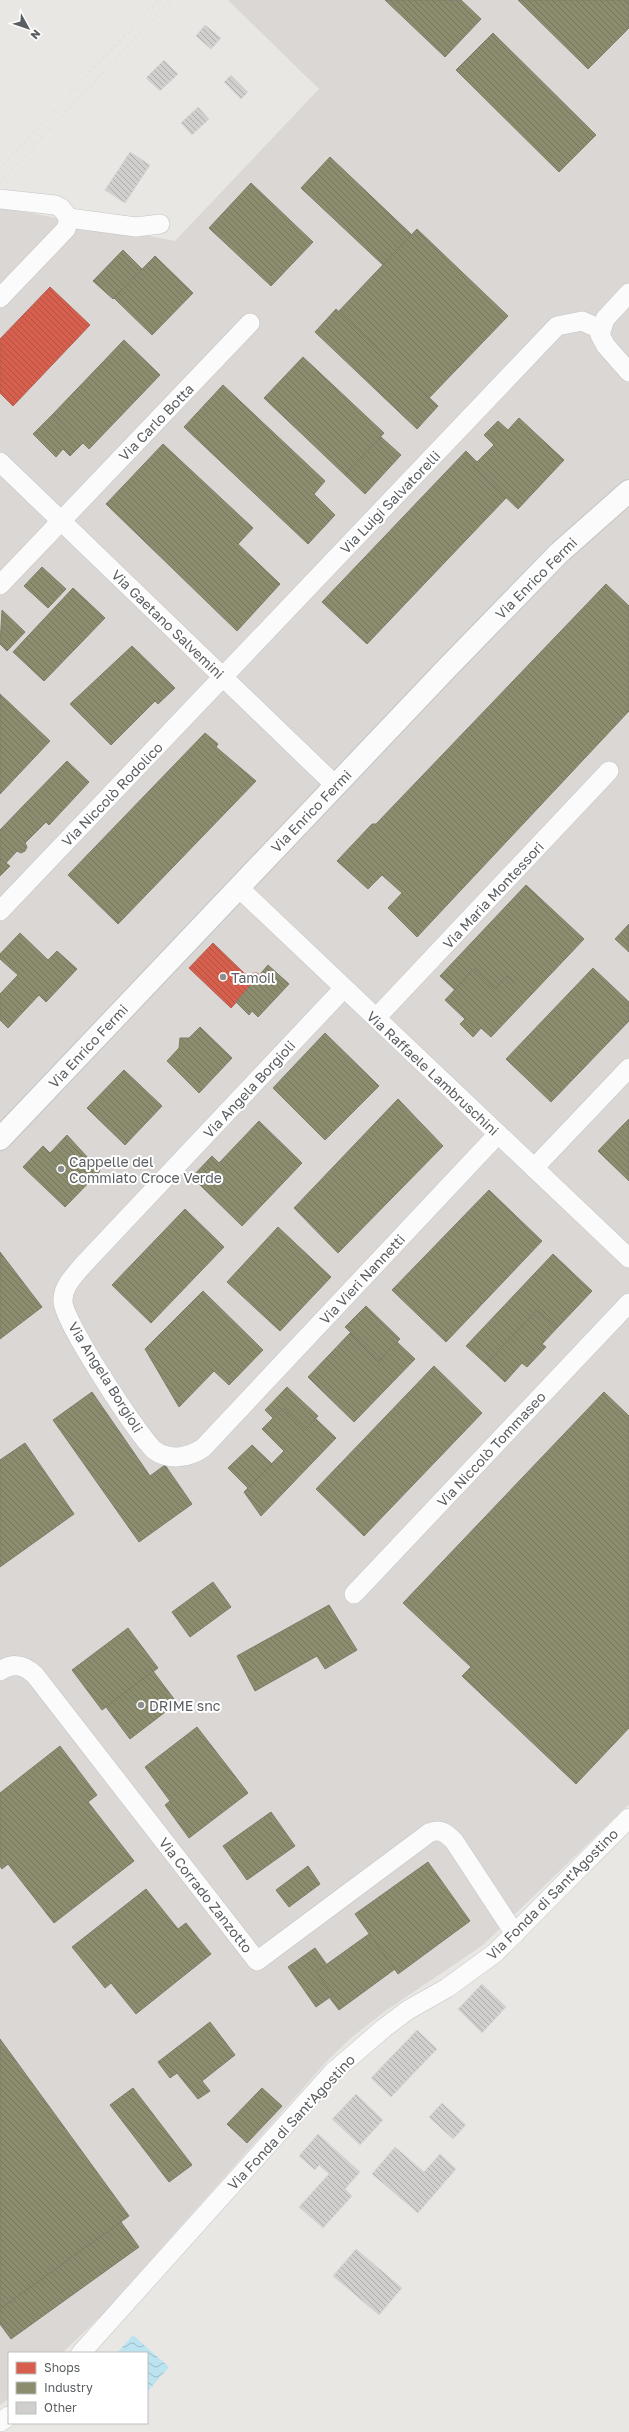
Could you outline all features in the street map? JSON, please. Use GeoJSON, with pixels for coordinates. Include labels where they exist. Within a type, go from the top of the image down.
{"type":"FeatureCollection","features":[{"type":"Feature","properties":{"kind":"street"},"geometry":{"type":"LineString","coordinates":[[0,199],[55,205],[61,208],[69,218],[136,227],[160,224]]}},
{"type":"Feature","properties":{"kind":"street"},"geometry":{"type":"LineString","coordinates":[[0,298],[66,229],[69,218]]}},
{"type":"Feature","properties":{"kind":"street"},"geometry":{"type":"LineString","coordinates":[[629,293],[605,319],[600,330],[602,341],[629,372]]}},
{"type":"Feature","properties":{"kind":"street","name":"Via Luigi Salvatorelli"},"geometry":{"type":"LineString","coordinates":[[223,677],[557,326],[582,321],[600,330]]}},
{"type":"Feature","properties":{"kind":"street","name":"Via Carlo Botta"},"geometry":{"type":"LineString","coordinates":[[0,585],[250,323]]}},
{"type":"Feature","properties":{"kind":"street","name":"Via Gaetano Salvemini"},"geometry":{"type":"LineString","coordinates":[[0,462],[335,785]]}},
{"type":"Feature","properties":{"kind":"street","name":"Via Enrico Fermi"},"geometry":{"type":"LineString","coordinates":[[0,1139],[335,785],[559,553],[629,491]]}},
{"type":"Feature","properties":{"kind":"street","name":"Via Niccolò Rodolico"},"geometry":{"type":"LineString","coordinates":[[0,911],[223,677]]}},
{"type":"Feature","properties":{"kind":"street","name":"Via Maria Montessori"},"geometry":{"type":"LineString","coordinates":[[376,1018],[609,771]]}},
{"type":"Feature","properties":{"kind":"street","name":"Via Raffaele Lambruschini"},"geometry":{"type":"LineString","coordinates":[[238,887],[629,1258]]}},
{"type":"Feature","properties":{"kind":"street","name":"Via Angela Borgioli"},"geometry":{"type":"LineString","coordinates":[[227,1424],[203,1448],[189,1455],[168,1457],[154,1450],[75,1332],[65,1312],[64,1294],[66,1287],[83,1266],[344,988]]}},
{"type":"Feature","properties":{"kind":"street"},"geometry":{"type":"LineString","coordinates":[[534,1168],[629,1068]]}},
{"type":"Feature","properties":{"kind":"street","name":"Via Vieri Nannetti"},"geometry":{"type":"LineString","coordinates":[[227,1424],[498,1134]]}},
{"type":"Feature","properties":{"kind":"street","name":"Via Niccolò Tommaseo"},"geometry":{"type":"LineString","coordinates":[[354,1594],[629,1304]]}},
{"type":"Feature","properties":{"kind":"street","name":"Via Corrado Zanzotto"},"geometry":{"type":"LineString","coordinates":[[0,1671],[13,1665],[21,1666],[35,1676],[257,1961],[429,1833],[436,1830],[444,1832],[454,1841],[515,1934]]}},
{"type":"Feature","properties":{"kind":"street","name":"Via Fonda di Sant'Agostino"},"geometry":{"type":"LineString","coordinates":[[82,2352],[334,2072],[384,2028],[471,1971],[515,1934],[629,1818]]}},
{"type":"Feature","properties":{"kind":"shaded area"},"geometry":{"type":"Polygon","coordinates":[[[228,0],[629,0],[629,1804],[483,1945],[384,2012],[352,2037],[327,2061],[103,2314],[63,2352],[8,2352],[8,2399],[0,2405],[0,207],[175,241],[319,89],[228,0]]]}},
{"type":"Feature","properties":{"kind":"water"},"geometry":{"type":"Polygon","coordinates":[[[133,2335],[169,2367],[148,2391],[148,2352],[118,2352],[133,2335]]]}},
{"type":"Feature","properties":{"kind":"building: Shops"},"geometry":{"type":"Polygon","coordinates":[[[50,287],[90,325],[13,406],[0,393],[0,339],[50,287]]]}},
{"type":"Feature","properties":{"kind":"building: Shops"},"geometry":{"type":"Polygon","coordinates":[[[213,943],[245,974],[257,973],[261,976],[231,1008],[189,968],[213,943]]]}},
{"type":"Feature","properties":{"kind":"building: Industry"},"geometry":{"type":"Polygon","coordinates":[[[385,0],[461,0],[481,19],[445,57],[385,0]]]}},
{"type":"Feature","properties":{"kind":"building: Industry"},"geometry":{"type":"Polygon","coordinates":[[[518,0],[629,0],[629,28],[588,69],[518,0]]]}},
{"type":"Feature","properties":{"kind":"building: Industry"},"geometry":{"type":"Polygon","coordinates":[[[493,33],[596,135],[559,172],[456,70],[493,33]]]}},
{"type":"Feature","properties":{"kind":"building: Industry"},"geometry":{"type":"Polygon","coordinates":[[[330,157],[412,235],[383,265],[301,188],[330,157]]]}},
{"type":"Feature","properties":{"kind":"building: Industry"},"geometry":{"type":"Polygon","coordinates":[[[251,183],[313,242],[271,286],[209,228],[251,183]]]}},
{"type":"Feature","properties":{"kind":"building: Industry"},"geometry":{"type":"Polygon","coordinates":[[[417,229],[508,316],[429,398],[338,312],[417,229]]]}},
{"type":"Feature","properties":{"kind":"building: Industry"},"geometry":{"type":"Polygon","coordinates":[[[123,250],[142,269],[113,299],[93,281],[123,250]]]}},
{"type":"Feature","properties":{"kind":"building: Industry"},"geometry":{"type":"Polygon","coordinates":[[[155,256],[193,293],[152,335],[114,298],[155,256]]]}},
{"type":"Feature","properties":{"kind":"building: Industry"},"geometry":{"type":"Polygon","coordinates":[[[336,309],[438,406],[417,429],[315,332],[336,309]]]}},
{"type":"Feature","properties":{"kind":"building: Industry"},"geometry":{"type":"Polygon","coordinates":[[[124,340],[160,375],[89,449],[53,414],[124,340]]]}},
{"type":"Feature","properties":{"kind":"building: Industry"},"geometry":{"type":"Polygon","coordinates":[[[303,357],[384,433],[345,475],[264,398],[303,357]]]}},
{"type":"Feature","properties":{"kind":"building: Industry"},"geometry":{"type":"Polygon","coordinates":[[[223,385],[325,481],[314,494],[335,515],[308,544],[184,427],[223,385]]]}},
{"type":"Feature","properties":{"kind":"building: Industry"},"geometry":{"type":"Polygon","coordinates":[[[53,414],[83,443],[70,456],[63,449],[56,457],[33,434],[53,414]]]}},
{"type":"Feature","properties":{"kind":"building: Industry"},"geometry":{"type":"Polygon","coordinates":[[[519,418],[564,460],[518,509],[473,466],[494,445],[484,435],[498,421],[508,430],[519,418]]]}},
{"type":"Feature","properties":{"kind":"building: Industry"},"geometry":{"type":"Polygon","coordinates":[[[381,437],[401,455],[365,494],[345,475],[381,437]]]}},
{"type":"Feature","properties":{"kind":"building: Industry"},"geometry":{"type":"Polygon","coordinates":[[[163,444],[253,528],[238,544],[280,584],[237,631],[106,504],[163,444]]]}},
{"type":"Feature","properties":{"kind":"building: Industry"},"geometry":{"type":"Polygon","coordinates":[[[466,451],[477,462],[473,466],[506,498],[367,644],[322,602],[466,451]]]}},
{"type":"Feature","properties":{"kind":"building: Industry"},"geometry":{"type":"Polygon","coordinates":[[[42,567],[66,589],[48,608],[24,586],[42,567]]]}},
{"type":"Feature","properties":{"kind":"building: Industry"},"geometry":{"type":"Polygon","coordinates":[[[606,584],[629,606],[629,711],[417,937],[388,908],[402,893],[382,875],[368,889],[337,861],[372,824],[376,824],[606,584]]]}},
{"type":"Feature","properties":{"kind":"building: Industry"},"geometry":{"type":"Polygon","coordinates":[[[73,588],[105,618],[44,681],[13,652],[73,588]]]}},
{"type":"Feature","properties":{"kind":"building: Industry"},"geometry":{"type":"Polygon","coordinates":[[[2,610],[25,632],[7,651],[0,644],[2,610]]]}},
{"type":"Feature","properties":{"kind":"building: Industry"},"geometry":{"type":"Polygon","coordinates":[[[132,646],[175,688],[158,704],[155,701],[111,745],[70,704],[132,646]]]}},
{"type":"Feature","properties":{"kind":"building: Industry"},"geometry":{"type":"Polygon","coordinates":[[[0,694],[50,741],[0,794],[0,694]]]}},
{"type":"Feature","properties":{"kind":"building: Industry"},"geometry":{"type":"Polygon","coordinates":[[[205,733],[218,744],[216,747],[256,781],[118,924],[68,875],[205,733]]]}},
{"type":"Feature","properties":{"kind":"building: Industry"},"geometry":{"type":"Polygon","coordinates":[[[67,761],[89,782],[49,825],[46,822],[44,824],[24,805],[67,761]]]}},
{"type":"Feature","properties":{"kind":"building: Industry"},"geometry":{"type":"Polygon","coordinates":[[[24,805],[44,824],[25,843],[27,847],[25,851],[21,853],[17,851],[5,864],[0,859],[0,830],[24,805]]]}},
{"type":"Feature","properties":{"kind":"building: Industry"},"geometry":{"type":"Polygon","coordinates":[[[0,859],[10,866],[0,876],[0,859]]]}},
{"type":"Feature","properties":{"kind":"building: Industry"},"geometry":{"type":"Polygon","coordinates":[[[526,885],[584,939],[529,997],[507,976],[495,989],[474,969],[455,990],[440,976],[526,885]]]}},
{"type":"Feature","properties":{"kind":"building: Industry"},"geometry":{"type":"Polygon","coordinates":[[[629,924],[629,952],[615,939],[629,924]]]}},
{"type":"Feature","properties":{"kind":"building: Industry"},"geometry":{"type":"Polygon","coordinates":[[[20,933],[48,960],[57,951],[77,969],[46,1002],[39,995],[8,1028],[0,1020],[0,994],[18,975],[0,959],[0,954],[20,933]]]}},
{"type":"Feature","properties":{"kind":"building: Industry"},"geometry":{"type":"Polygon","coordinates":[[[268,965],[289,984],[258,1017],[252,1011],[249,1015],[236,1002],[268,965]]]}},
{"type":"Feature","properties":{"kind":"building: Industry"},"geometry":{"type":"Polygon","coordinates":[[[593,968],[629,1002],[629,1021],[551,1102],[506,1059],[593,968]]]}},
{"type":"Feature","properties":{"kind":"building: Industry"},"geometry":{"type":"Polygon","coordinates":[[[474,969],[495,989],[507,976],[529,997],[491,1037],[481,1028],[473,1037],[460,1024],[465,1019],[445,1000],[474,969]]]}},
{"type":"Feature","properties":{"kind":"building: Industry"},"geometry":{"type":"Polygon","coordinates":[[[200,1027],[232,1058],[199,1093],[167,1061],[179,1048],[180,1038],[189,1038],[200,1027]]]}},
{"type":"Feature","properties":{"kind":"building: Industry"},"geometry":{"type":"Polygon","coordinates":[[[325,1033],[379,1086],[325,1140],[273,1088],[325,1033]]]}},
{"type":"Feature","properties":{"kind":"building: Industry"},"geometry":{"type":"Polygon","coordinates":[[[124,1070],[162,1106],[125,1145],[87,1108],[124,1070]]]}},
{"type":"Feature","properties":{"kind":"building: Industry"},"geometry":{"type":"Polygon","coordinates":[[[398,1099],[443,1146],[338,1253],[294,1208],[398,1099]]]}},
{"type":"Feature","properties":{"kind":"building: Industry"},"geometry":{"type":"Polygon","coordinates":[[[629,1119],[629,1133],[622,1126],[629,1119]]]}},
{"type":"Feature","properties":{"kind":"building: Industry"},"geometry":{"type":"Polygon","coordinates":[[[259,1121],[302,1163],[242,1226],[192,1177],[212,1156],[219,1163],[259,1121]]]}},
{"type":"Feature","properties":{"kind":"building: Industry"},"geometry":{"type":"Polygon","coordinates":[[[622,1126],[629,1133],[629,1181],[598,1151],[622,1126]]]}},
{"type":"Feature","properties":{"kind":"building: Industry","name":"Cappelle del Commiato Croce Verde"},"geometry":{"type":"Polygon","coordinates":[[[67,1135],[100,1171],[65,1207],[23,1167],[43,1146],[50,1153],[67,1135]]]}},
{"type":"Feature","properties":{"kind":"building: Industry"},"geometry":{"type":"Polygon","coordinates":[[[489,1190],[542,1241],[446,1342],[392,1290],[489,1190]]]}},
{"type":"Feature","properties":{"kind":"building: Industry"},"geometry":{"type":"Polygon","coordinates":[[[185,1209],[224,1247],[151,1323],[112,1285],[185,1209]]]}},
{"type":"Feature","properties":{"kind":"building: Industry"},"geometry":{"type":"Polygon","coordinates":[[[278,1227],[331,1277],[280,1331],[227,1282],[278,1227]]]}},
{"type":"Feature","properties":{"kind":"building: Industry"},"geometry":{"type":"Polygon","coordinates":[[[0,1252],[42,1307],[0,1339],[0,1252]]]}},
{"type":"Feature","properties":{"kind":"building: Industry"},"geometry":{"type":"Polygon","coordinates":[[[553,1254],[592,1291],[557,1328],[537,1310],[486,1364],[466,1346],[553,1254]]]}},
{"type":"Feature","properties":{"kind":"building: Industry"},"geometry":{"type":"Polygon","coordinates":[[[203,1291],[263,1350],[229,1385],[214,1371],[179,1407],[145,1349],[203,1291]]]}},
{"type":"Feature","properties":{"kind":"building: Industry"},"geometry":{"type":"Polygon","coordinates":[[[366,1306],[400,1339],[379,1361],[345,1327],[366,1306]]]}},
{"type":"Feature","properties":{"kind":"building: Industry"},"geometry":{"type":"Polygon","coordinates":[[[537,1310],[557,1328],[542,1344],[546,1347],[527,1367],[522,1363],[505,1382],[486,1364],[537,1310]]]}},
{"type":"Feature","properties":{"kind":"building: Industry"},"geometry":{"type":"Polygon","coordinates":[[[350,1333],[379,1361],[397,1342],[415,1359],[354,1422],[308,1377],[350,1333]]]}},
{"type":"Feature","properties":{"kind":"building: Industry"},"geometry":{"type":"Polygon","coordinates":[[[434,1366],[482,1413],[364,1536],[316,1489],[434,1366]]]}},
{"type":"Feature","properties":{"kind":"building: Industry"},"geometry":{"type":"Polygon","coordinates":[[[287,1387],[318,1416],[305,1430],[283,1408],[273,1418],[265,1410],[287,1387]]]}},
{"type":"Feature","properties":{"kind":"building: Industry"},"geometry":{"type":"Polygon","coordinates":[[[92,1392],[150,1476],[165,1465],[192,1504],[139,1542],[53,1420],[92,1392]]]}},
{"type":"Feature","properties":{"kind":"building: Industry"},"geometry":{"type":"Polygon","coordinates":[[[604,1392],[629,1416],[629,1728],[576,1784],[462,1676],[471,1667],[403,1603],[604,1392]]]}},
{"type":"Feature","properties":{"kind":"building: Industry"},"geometry":{"type":"Polygon","coordinates":[[[283,1408],[305,1430],[316,1419],[336,1438],[261,1516],[244,1492],[284,1451],[262,1429],[283,1408]]]}},
{"type":"Feature","properties":{"kind":"building: Industry"},"geometry":{"type":"Polygon","coordinates":[[[25,1443],[74,1514],[0,1567],[0,1460],[25,1443]]]}},
{"type":"Feature","properties":{"kind":"building: Industry"},"geometry":{"type":"Polygon","coordinates":[[[252,1445],[272,1464],[248,1488],[228,1468],[252,1445]]]}},
{"type":"Feature","properties":{"kind":"building: Industry"},"geometry":{"type":"Polygon","coordinates":[[[213,1582],[231,1607],[190,1637],[172,1612],[213,1582]]]}},
{"type":"Feature","properties":{"kind":"building: Industry"},"geometry":{"type":"Polygon","coordinates":[[[329,1605],[357,1650],[325,1669],[317,1656],[255,1691],[237,1656],[329,1605]]]}},
{"type":"Feature","properties":{"kind":"building: Industry"},"geometry":{"type":"Polygon","coordinates":[[[128,1628],[158,1668],[102,1710],[72,1670],[128,1628]]]}},
{"type":"Feature","properties":{"kind":"building: Industry","name":"DRIME snc"},"geometry":{"type":"Polygon","coordinates":[[[153,1671],[177,1703],[130,1739],[106,1707],[153,1671]]]}},
{"type":"Feature","properties":{"kind":"building: Industry"},"geometry":{"type":"Polygon","coordinates":[[[197,1727],[248,1793],[189,1838],[165,1805],[170,1801],[145,1767],[197,1727]]]}},
{"type":"Feature","properties":{"kind":"building: Industry"},"geometry":{"type":"Polygon","coordinates":[[[60,1746],[97,1795],[88,1802],[134,1861],[54,1923],[8,1864],[2,1869],[0,1866],[0,1793],[60,1746]]]}},
{"type":"Feature","properties":{"kind":"building: Industry"},"geometry":{"type":"Polygon","coordinates":[[[271,1812],[295,1846],[247,1880],[223,1846],[271,1812]]]}},
{"type":"Feature","properties":{"kind":"building: Industry"},"geometry":{"type":"Polygon","coordinates":[[[428,1862],[470,1921],[398,1974],[355,1914],[428,1862]]]}},
{"type":"Feature","properties":{"kind":"building: Industry"},"geometry":{"type":"Polygon","coordinates":[[[308,1866],[320,1884],[289,1907],[276,1890],[308,1866]]]}},
{"type":"Feature","properties":{"kind":"building: Industry"},"geometry":{"type":"Polygon","coordinates":[[[146,1889],[178,1929],[186,1923],[211,1954],[136,2014],[111,1983],[105,1988],[72,1947],[146,1889]]]}},
{"type":"Feature","properties":{"kind":"building: Industry"},"geometry":{"type":"Polygon","coordinates":[[[369,1934],[395,1969],[339,2010],[329,1997],[333,1995],[316,1972],[369,1934]]]}},
{"type":"Feature","properties":{"kind":"building: Industry"},"geometry":{"type":"Polygon","coordinates":[[[315,1948],[327,1965],[316,1972],[333,1995],[316,2007],[288,1967],[315,1948]]]}},
{"type":"Feature","properties":{"kind":"building: Industry"},"geometry":{"type":"Polygon","coordinates":[[[210,2022],[235,2055],[202,2081],[210,2091],[198,2099],[177,2073],[170,2078],[158,2062],[210,2022]]]}},
{"type":"Feature","properties":{"kind":"building: Industry"},"geometry":{"type":"Polygon","coordinates":[[[0,2039],[129,2216],[0,2309],[0,2039]]]}},
{"type":"Feature","properties":{"kind":"building: Industry"},"geometry":{"type":"Polygon","coordinates":[[[133,2088],[192,2165],[169,2182],[110,2105],[133,2088]]]}},
{"type":"Feature","properties":{"kind":"building: Industry"},"geometry":{"type":"Polygon","coordinates":[[[262,2088],[282,2106],[247,2143],[227,2124],[262,2088]]]}},
{"type":"Feature","properties":{"kind":"building: Industry"},"geometry":{"type":"Polygon","coordinates":[[[121,2222],[139,2247],[11,2339],[0,2324],[0,2309],[121,2222]]]}},
{"type":"Feature","properties":{"kind":"building: Other"},"geometry":{"type":"Polygon","coordinates":[[[205,25],[221,38],[211,49],[196,36],[205,25]]]}},
{"type":"Feature","properties":{"kind":"building: Other"},"geometry":{"type":"Polygon","coordinates":[[[164,60],[178,74],[160,91],[146,78],[164,60]]]}},
{"type":"Feature","properties":{"kind":"building: Other"},"geometry":{"type":"Polygon","coordinates":[[[231,75],[248,92],[241,99],[224,82],[231,75]]]}},
{"type":"Feature","properties":{"kind":"building: Other"},"geometry":{"type":"Polygon","coordinates":[[[198,107],[209,119],[192,135],[181,123],[198,107]]]}},
{"type":"Feature","properties":{"kind":"building: Other"},"geometry":{"type":"Polygon","coordinates":[[[130,152],[150,165],[125,203],[105,190],[130,152]]]}},
{"type":"Feature","properties":{"kind":"building: Other"},"geometry":{"type":"Polygon","coordinates":[[[482,1984],[506,2007],[482,2033],[458,2009],[482,1984]]]}},
{"type":"Feature","properties":{"kind":"building: Other"},"geometry":{"type":"Polygon","coordinates":[[[417,2030],[437,2049],[391,2097],[371,2078],[417,2030]]]}},
{"type":"Feature","properties":{"kind":"building: Other"},"geometry":{"type":"Polygon","coordinates":[[[356,2094],[383,2120],[360,2145],[332,2119],[356,2094]]]}},
{"type":"Feature","properties":{"kind":"building: Other"},"geometry":{"type":"Polygon","coordinates":[[[442,2103],[466,2125],[453,2139],[429,2117],[442,2103]]]}},
{"type":"Feature","properties":{"kind":"building: Other"},"geometry":{"type":"Polygon","coordinates":[[[318,2134],[360,2172],[345,2189],[352,2196],[323,2228],[299,2207],[329,2174],[319,2165],[315,2170],[299,2156],[318,2134]]]}},
{"type":"Feature","properties":{"kind":"building: Other"},"geometry":{"type":"Polygon","coordinates":[[[395,2147],[424,2172],[440,2154],[456,2169],[418,2213],[372,2174],[395,2147]]]}},
{"type":"Feature","properties":{"kind":"building: Other"},"geometry":{"type":"Polygon","coordinates":[[[356,2249],[402,2288],[379,2315],[333,2276],[356,2249]]]}},
{"type":"Feature","properties":{"kind":"railway"},"geometry":{"type":"LineString","coordinates":[[0,168],[158,0]]}},
{"type":"Feature","properties":{"kind":"railway"},"geometry":{"type":"LineString","coordinates":[[0,182],[171,0]]}},
{"type":"Feature","properties":{"kind":"place","name":"Tamoil"},"geometry":{"type":"Point","coordinates":[223,977]}},
{"type":"Feature","properties":{"kind":"place","name":"Cappelle del Commiato Croce Verde"},"geometry":{"type":"Point","coordinates":[61,1169]}},
{"type":"Feature","properties":{"kind":"place","name":"DRIME snc"},"geometry":{"type":"Point","coordinates":[141,1705]}}]}
